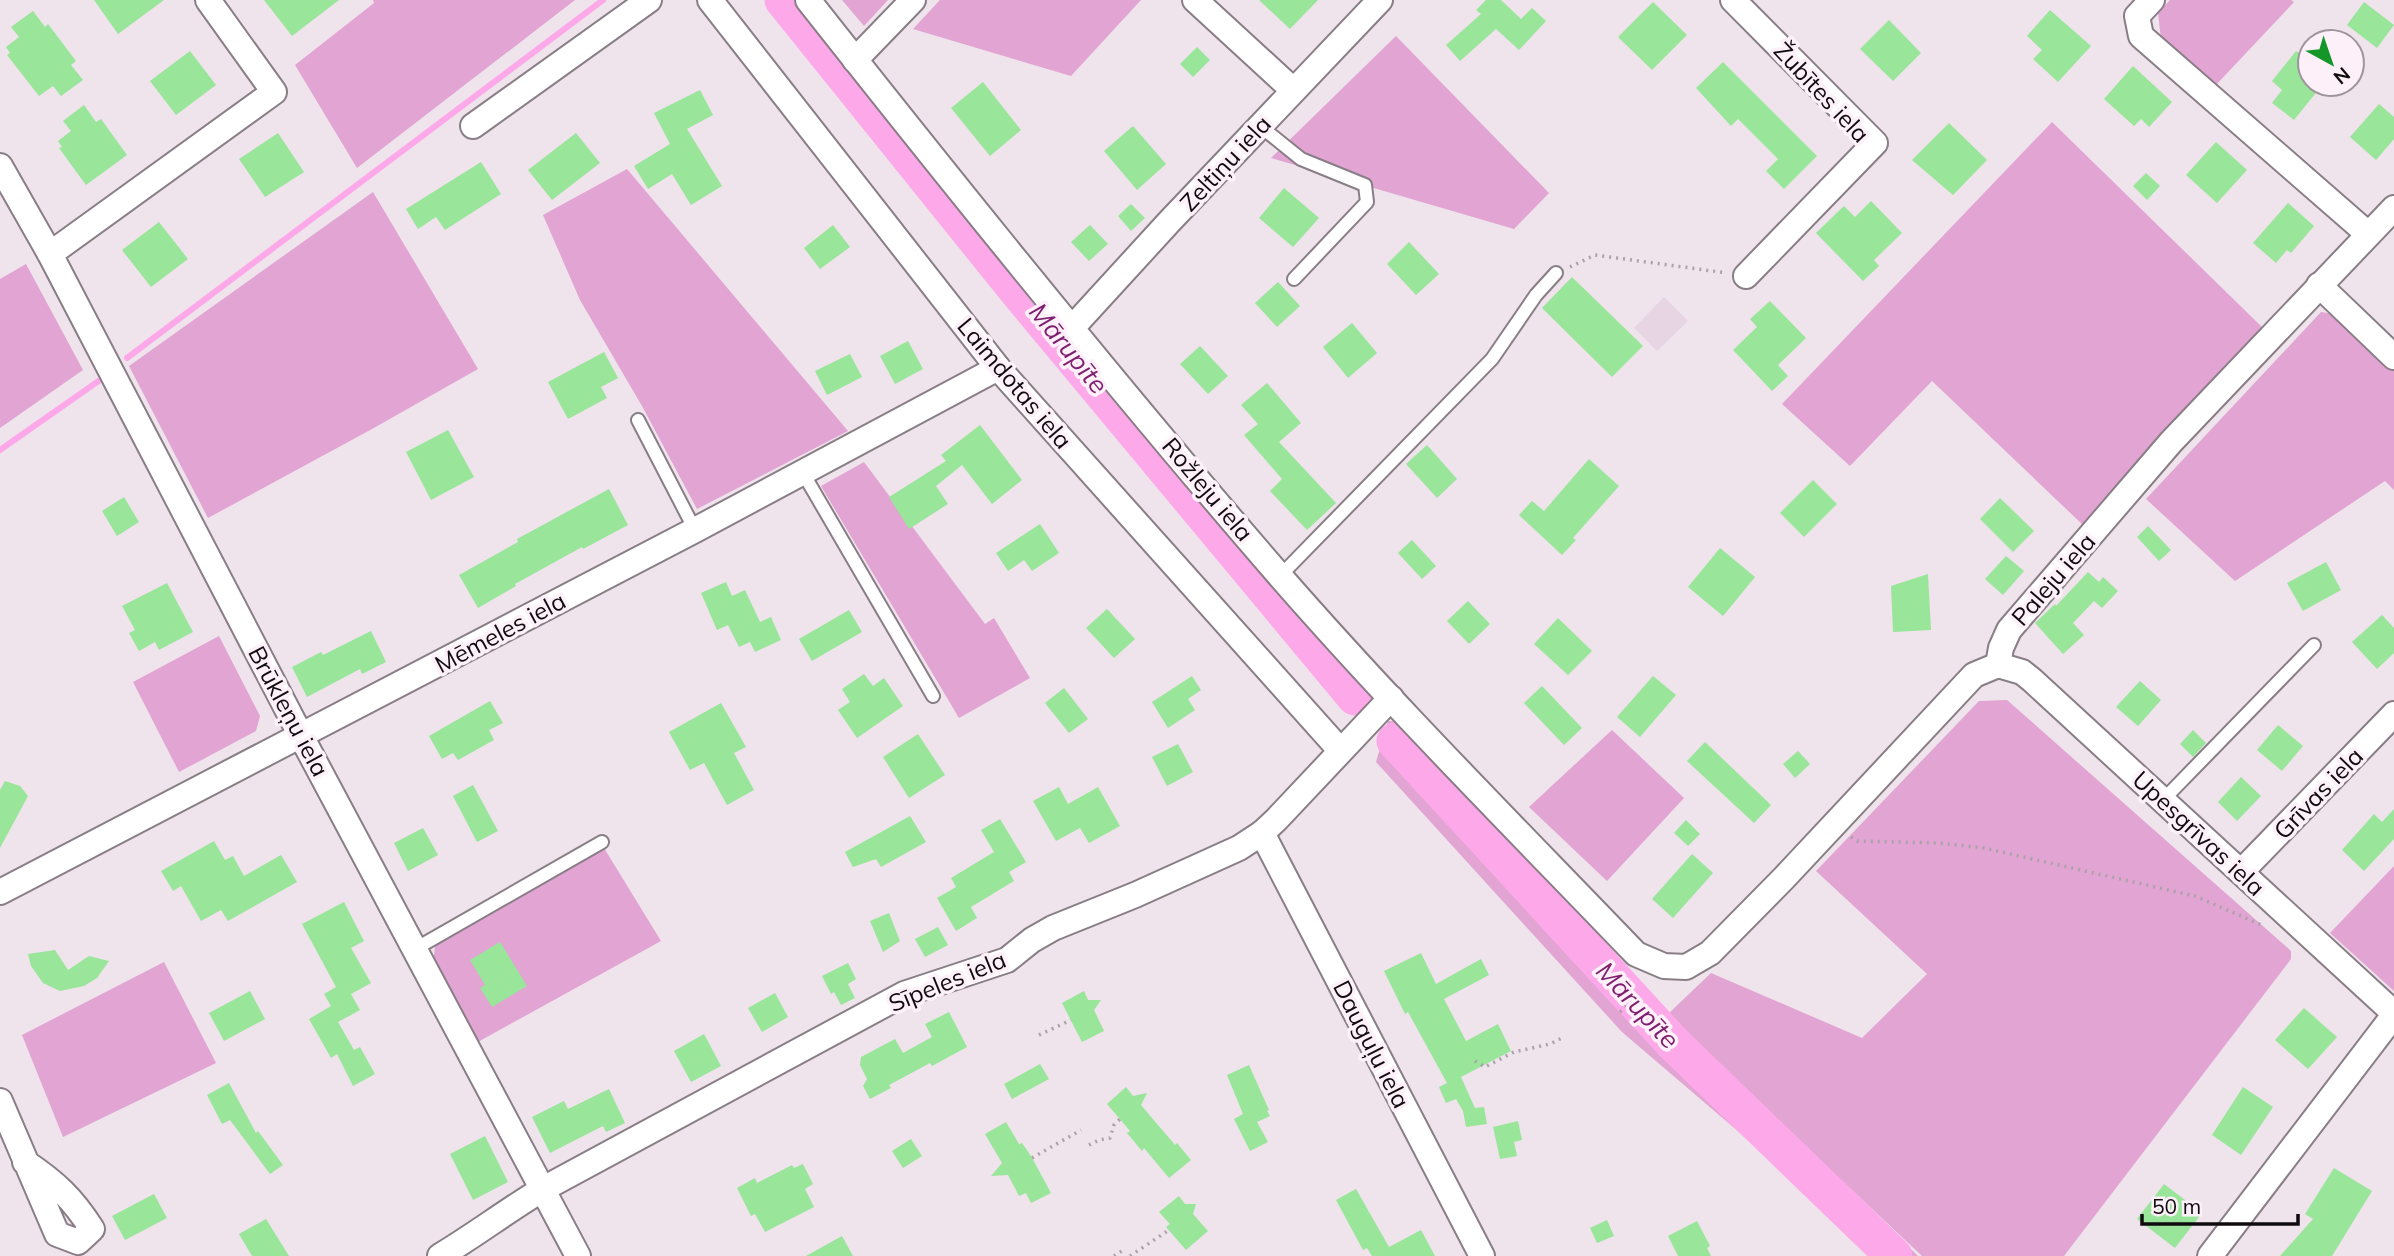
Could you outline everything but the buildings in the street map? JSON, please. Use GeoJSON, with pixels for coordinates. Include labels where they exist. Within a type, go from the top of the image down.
{"type":"FeatureCollection","features":[{"type":"Feature","properties":{"kind":"street"},"geometry":{"type":"LineString","coordinates":[[50,254],[274,92],[208,0]]}},
{"type":"Feature","properties":{"kind":"street"},"geometry":{"type":"LineString","coordinates":[[472,126],[649,0]]}},
{"type":"Feature","properties":{"kind":"street","name":"Laimdotas iela"},"geometry":{"type":"LineString","coordinates":[[710,0],[998,368],[1340,750]]}},
{"type":"Feature","properties":{"kind":"street","name":"Rožleju iela"},"geometry":{"type":"LineString","coordinates":[[808,0],[1072,328],[1280,576],[1391,698],[1636,954],[1664,966],[1686,967],[1710,953],[1974,675],[1997,665]]}},
{"type":"Feature","properties":{"kind":"street"},"geometry":{"type":"LineString","coordinates":[[855,60],[913,0]]}},
{"type":"Feature","properties":{"kind":"street"},"geometry":{"type":"LineString","coordinates":[[1195,0],[1293,90]]}},
{"type":"Feature","properties":{"kind":"street","name":"Zeltiņu iela"},"geometry":{"type":"LineString","coordinates":[[1072,328],[1168,222],[1380,0]]}},
{"type":"Feature","properties":{"kind":"street","name":"Žubītes iela"},"geometry":{"type":"LineString","coordinates":[[1733,0],[1875,143],[1746,276]]}},
{"type":"Feature","properties":{"kind":"street"},"geometry":{"type":"LineString","coordinates":[[2152,0],[2137,16],[2141,36],[2368,234]]}},
{"type":"Feature","properties":{"kind":"street","name":"Brūkleņu iela"},"geometry":{"type":"LineString","coordinates":[[0,166],[50,254],[301,736],[578,1256]]}},
{"type":"Feature","properties":{"kind":"street","name":"Paleju iela"},"geometry":{"type":"LineString","coordinates":[[1997,665],[2009,630],[2171,442],[2393,210]]}},
{"type":"Feature","properties":{"kind":"street"},"geometry":{"type":"LineString","coordinates":[[2319,285],[2394,357]]}},
{"type":"Feature","properties":{"kind":"street","name":"Mēmeles iela"},"geometry":{"type":"LineString","coordinates":[[0,892],[695,530],[998,368]]}},
{"type":"Feature","properties":{"kind":"street","name":"Upesgrīvas iela"},"geometry":{"type":"LineString","coordinates":[[1997,665],[2022,672],[2032,680],[2394,1014],[2210,1256]]}},
{"type":"Feature","properties":{"kind":"street","name":"Sīpeles iela"},"geometry":{"type":"LineString","coordinates":[[440,1256],[480,1233],[513,1207],[543,1189],[904,994],[1007,960],[1032,940],[1053,928],[1239,848],[1262,833],[1391,698]]}},
{"type":"Feature","properties":{"kind":"street","name":"Grīvas iela"},"geometry":{"type":"LineString","coordinates":[[2241,872],[2394,714]]}},
{"type":"Feature","properties":{"kind":"street","name":"Dauguļu iela"},"geometry":{"type":"LineString","coordinates":[[1262,833],[1482,1256]]}},
{"type":"Feature","properties":{"kind":"street"},"geometry":{"type":"LineString","coordinates":[[0,1101],[25,1162]]}},
{"type":"Feature","properties":{"kind":"lane"},"geometry":{"type":"LineString","coordinates":[[1260,127],[1301,159],[1365,185],[1367,202],[1294,279]]}},
{"type":"Feature","properties":{"kind":"lane"},"geometry":{"type":"LineString","coordinates":[[1280,576],[1492,359],[1536,295],[1556,273]]}},
{"type":"Feature","properties":{"kind":"lane"},"geometry":{"type":"LineString","coordinates":[[638,420],[695,530]]}},
{"type":"Feature","properties":{"kind":"lane"},"geometry":{"type":"LineString","coordinates":[[803,473],[933,695]]}},
{"type":"Feature","properties":{"kind":"lane"},"geometry":{"type":"LineString","coordinates":[[2164,799],[2314,645]]}},
{"type":"Feature","properties":{"kind":"lane"},"geometry":{"type":"LineString","coordinates":[[415,949],[602,842]]}},
{"type":"Feature","properties":{"kind":"path"},"geometry":{"type":"LineString","coordinates":[[1556,273],[1595,256],[1746,276]]}},
{"type":"Feature","properties":{"kind":"path"},"geometry":{"type":"LineString","coordinates":[[1843,833],[1857,841],[1984,848],[2195,896],[2270,928]]}},
{"type":"Feature","properties":{"kind":"path"},"geometry":{"type":"LineString","coordinates":[[1620,1012],[1626,1006]]}},
{"type":"Feature","properties":{"kind":"path"},"geometry":{"type":"LineString","coordinates":[[1039,1035],[1071,1020]]}},
{"type":"Feature","properties":{"kind":"path"},"geometry":{"type":"LineString","coordinates":[[1475,1061],[1485,1067],[1514,1052],[1550,1044],[1564,1037]]}},
{"type":"Feature","properties":{"kind":"path"},"geometry":{"type":"LineString","coordinates":[[1089,1145],[1110,1138],[1114,1125],[1120,1119]]}},
{"type":"Feature","properties":{"kind":"path"},"geometry":{"type":"LineString","coordinates":[[1032,1158],[1082,1130]]}},
{"type":"Feature","properties":{"kind":"path"},"geometry":{"type":"LineString","coordinates":[[1130,1256],[1169,1230]]}},
{"type":"Feature","properties":{"kind":"path"},"geometry":{"type":"LineString","coordinates":[[1114,1256],[1125,1249]]}},
{"type":"Feature","properties":{"kind":"shaded area"},"geometry":{"type":"Polygon","coordinates":[[[373,0],[575,0],[357,168],[295,65],[374,3],[373,0]]]}},
{"type":"Feature","properties":{"kind":"shaded area"},"geometry":{"type":"Polygon","coordinates":[[[842,0],[888,0],[864,26],[842,0]]]}},
{"type":"Feature","properties":{"kind":"shaded area"},"geometry":{"type":"Polygon","coordinates":[[[940,0],[1141,0],[1071,76],[913,29],[940,0]]]}},
{"type":"Feature","properties":{"kind":"shaded area"},"geometry":{"type":"Polygon","coordinates":[[[2170,0],[2294,2],[2215,86],[2161,39],[2158,13],[2170,0]]]}},
{"type":"Feature","properties":{"kind":"shaded area"},"geometry":{"type":"Polygon","coordinates":[[[1396,36],[1549,193],[1514,229],[1271,158],[1396,36]]]}},
{"type":"Feature","properties":{"kind":"shaded area"},"geometry":{"type":"Polygon","coordinates":[[[2052,122],[2263,328],[2084,526],[1932,381],[1850,466],[1782,404],[2052,122]]]}},
{"type":"Feature","properties":{"kind":"shaded area"},"geometry":{"type":"Polygon","coordinates":[[[627,169],[848,431],[697,509],[642,406],[580,300],[543,215],[627,169]]]}},
{"type":"Feature","properties":{"kind":"shaded area"},"geometry":{"type":"Polygon","coordinates":[[[373,192],[478,369],[208,518],[129,366],[373,192]]]}},
{"type":"Feature","properties":{"kind":"shaded area"},"geometry":{"type":"Polygon","coordinates":[[[26,264],[83,370],[0,428],[0,279],[26,264]]]}},
{"type":"Feature","properties":{"kind":"shaded area"},"geometry":{"type":"Polygon","coordinates":[[[1664,297],[1688,321],[1657,351],[1634,328],[1664,297]]]}},
{"type":"Feature","properties":{"kind":"shaded area"},"geometry":{"type":"Polygon","coordinates":[[[2321,312],[2334,314],[2394,371],[2394,490],[2385,481],[2235,581],[2146,499],[2321,312]]]}},
{"type":"Feature","properties":{"kind":"shaded area"},"geometry":{"type":"Polygon","coordinates":[[[864,462],[985,624],[994,618],[1030,678],[959,718],[821,486],[864,462]]]}},
{"type":"Feature","properties":{"kind":"shaded area"},"geometry":{"type":"Polygon","coordinates":[[[219,636],[260,716],[256,731],[179,772],[133,682],[219,636]]]}},
{"type":"Feature","properties":{"kind":"shaded area"},"geometry":{"type":"Polygon","coordinates":[[[2007,700],[2291,951],[2291,959],[2064,1256],[1922,1256],[1784,1126],[1918,1256],[1875,1256],[1857,1244],[1753,1144],[1622,1032],[1376,762],[1388,721],[1401,722],[1667,1015],[1711,973],[1862,1038],[1927,974],[1816,871],[1979,701],[2007,700]]]}},
{"type":"Feature","properties":{"kind":"shaded area"},"geometry":{"type":"Polygon","coordinates":[[[1612,730],[1684,798],[1607,881],[1529,807],[1612,730]]]}},
{"type":"Feature","properties":{"kind":"shaded area"},"geometry":{"type":"Polygon","coordinates":[[[604,848],[661,941],[476,1043],[433,966],[435,946],[604,848]]]}},
{"type":"Feature","properties":{"kind":"shaded area"},"geometry":{"type":"Polygon","coordinates":[[[2394,866],[2394,991],[2330,933],[2394,866]]]}},
{"type":"Feature","properties":{"kind":"shaded area"},"geometry":{"type":"Polygon","coordinates":[[[164,962],[216,1063],[63,1137],[22,1035],[164,962]]]}},
{"type":"Feature","properties":{"kind":"waterway"},"geometry":{"type":"LineString","coordinates":[[127,358],[603,0]]}},
{"type":"Feature","properties":{"kind":"waterway","name":"Mārupīte"},"geometry":{"type":"LineString","coordinates":[[783,0],[1015,288],[1355,697]]}},
{"type":"Feature","properties":{"kind":"waterway"},"geometry":{"type":"LineString","coordinates":[[0,450],[100,380]]}},
{"type":"Feature","properties":{"kind":"waterway","name":"Mārupīte"},"geometry":{"type":"LineString","coordinates":[[1395,741],[1673,1043],[1894,1256]]}}]}
